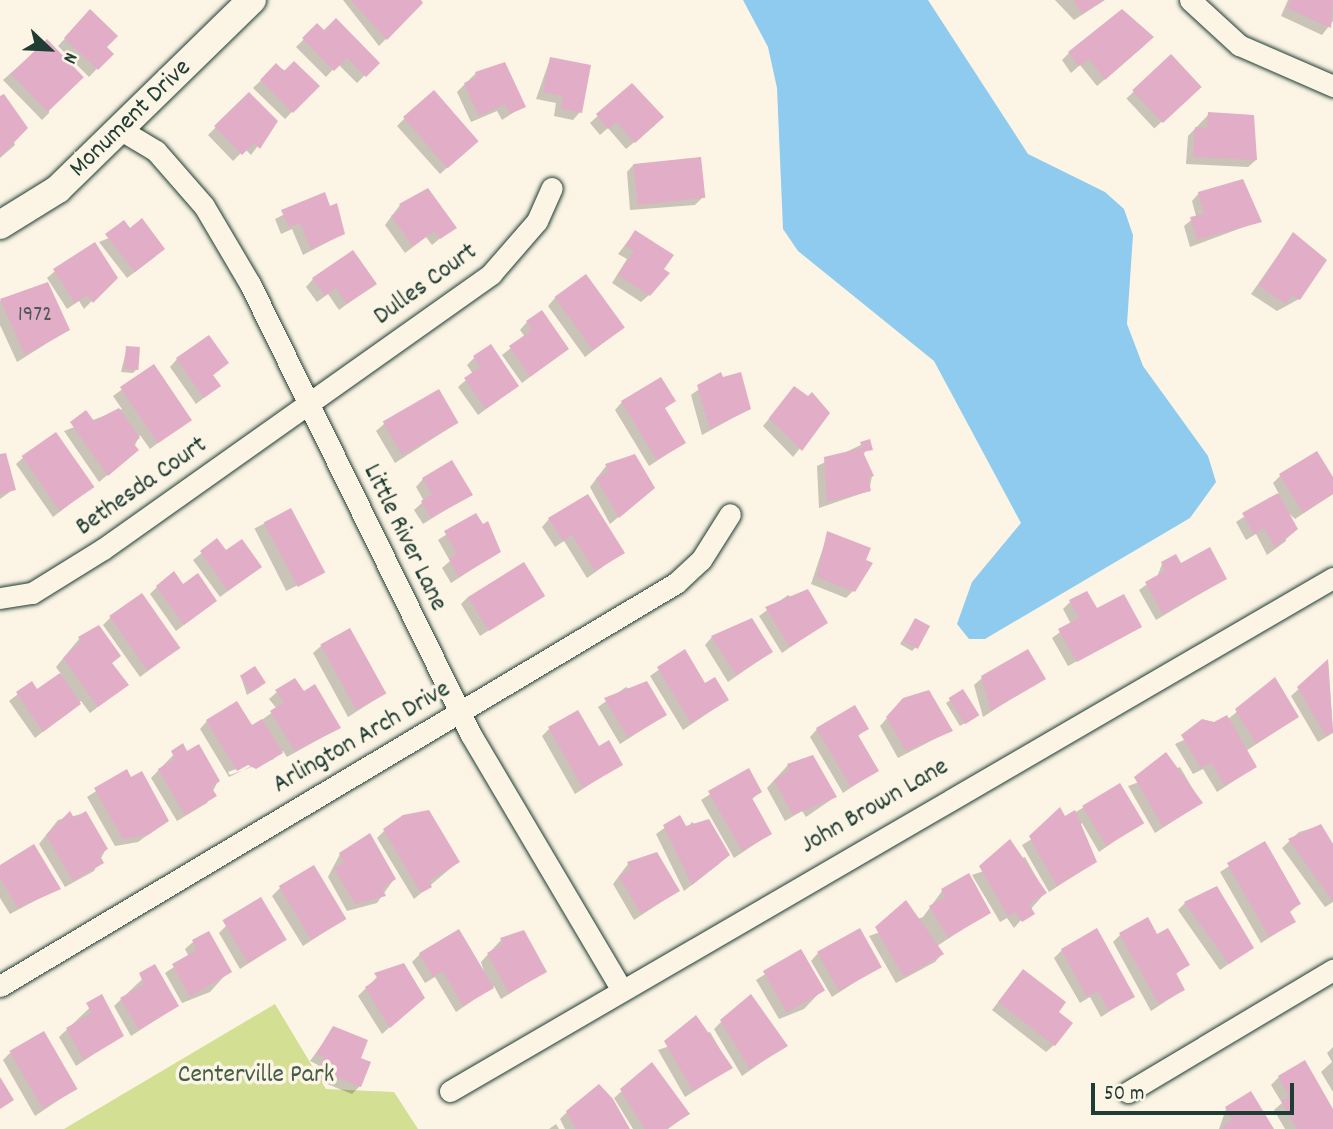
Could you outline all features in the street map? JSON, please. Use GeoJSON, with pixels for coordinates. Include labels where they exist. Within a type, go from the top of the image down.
{"type":"FeatureCollection","features":[{"type":"Feature","properties":{"kind":"street","name":"Monument Drive"},"geometry":{"type":"LineString","coordinates":[[0,225],[58,189],[252,0]]}},
{"type":"Feature","properties":{"kind":"street"},"geometry":{"type":"LineString","coordinates":[[1190,0],[1239,45],[1333,86]]}},
{"type":"Feature","properties":{"kind":"street","name":"Little River Lane"},"geometry":{"type":"LineString","coordinates":[[121,130],[156,151],[204,206],[308,404],[460,713],[621,989]]}},
{"type":"Feature","properties":{"kind":"street","name":"Dulles Court"},"geometry":{"type":"LineString","coordinates":[[308,404],[491,274],[537,221],[552,188]]}},
{"type":"Feature","properties":{"kind":"street","name":"Bethesda Court"},"geometry":{"type":"LineString","coordinates":[[0,598],[32,593],[103,549],[308,404]]}},
{"type":"Feature","properties":{"kind":"street","name":"Arlington Arch Drive"},"geometry":{"type":"LineString","coordinates":[[0,986],[676,583],[701,560],[730,514]]}},
{"type":"Feature","properties":{"kind":"street","name":"John Brown Lane"},"geometry":{"type":"LineString","coordinates":[[450,1091],[621,989],[1333,578]]}},
{"type":"Feature","properties":{"kind":"street"},"geometry":{"type":"LineString","coordinates":[[1128,1092],[1333,970]]}},
{"type":"Feature","properties":{"kind":"green space","name":"Centerville Park"},"geometry":{"type":"Polygon","coordinates":[[[275,1004],[326,1089],[394,1092],[418,1129],[64,1129],[275,1004]]]}},
{"type":"Feature","properties":{"kind":"water"},"geometry":{"type":"Polygon","coordinates":[[[743,0],[928,0],[1028,154],[1105,192],[1124,209],[1133,235],[1127,324],[1143,366],[1208,456],[1216,482],[1190,518],[985,639],[969,639],[957,624],[972,582],[1021,523],[934,361],[798,251],[783,229],[777,88],[768,47],[743,0]]]}},
{"type":"Feature","properties":{"kind":"building"},"geometry":{"type":"Polygon","coordinates":[[[351,0],[421,0],[423,3],[387,40],[351,0]]]}},
{"type":"Feature","properties":{"kind":"building"},"geometry":{"type":"Polygon","coordinates":[[[1073,0],[1104,0],[1082,14],[1073,0]]]}},
{"type":"Feature","properties":{"kind":"building"},"geometry":{"type":"Polygon","coordinates":[[[1291,0],[1333,0],[1331,28],[1287,8],[1291,0]]]}},
{"type":"Feature","properties":{"kind":"building"},"geometry":{"type":"Polygon","coordinates":[[[90,9],[118,36],[107,47],[114,54],[98,70],[64,38],[90,9]]]}},
{"type":"Feature","properties":{"kind":"building"},"geometry":{"type":"Polygon","coordinates":[[[1122,9],[1154,37],[1105,80],[1089,59],[1079,66],[1068,52],[1122,9]]]}},
{"type":"Feature","properties":{"kind":"building"},"geometry":{"type":"Polygon","coordinates":[[[336,18],[380,63],[366,77],[347,58],[334,71],[302,38],[317,23],[324,30],[336,18]]]}},
{"type":"Feature","properties":{"kind":"building"},"geometry":{"type":"Polygon","coordinates":[[[47,39],[84,77],[48,112],[11,74],[47,39]]]}},
{"type":"Feature","properties":{"kind":"building"},"geometry":{"type":"Polygon","coordinates":[[[1171,54],[1202,87],[1163,123],[1132,90],[1171,54]]]}},
{"type":"Feature","properties":{"kind":"building"},"geometry":{"type":"Polygon","coordinates":[[[550,57],[591,65],[582,113],[561,109],[563,96],[543,92],[550,57]]]}},
{"type":"Feature","properties":{"kind":"building"},"geometry":{"type":"Polygon","coordinates":[[[294,61],[320,86],[293,113],[260,80],[276,63],[284,71],[294,61]]]}},
{"type":"Feature","properties":{"kind":"building"},"geometry":{"type":"Polygon","coordinates":[[[505,62],[526,107],[510,114],[505,104],[479,116],[464,83],[477,77],[475,72],[505,62]]]}},
{"type":"Feature","properties":{"kind":"building"},"geometry":{"type":"Polygon","coordinates":[[[632,83],[664,117],[635,143],[616,122],[608,129],[596,114],[632,83]]]}},
{"type":"Feature","properties":{"kind":"building"},"geometry":{"type":"Polygon","coordinates":[[[434,90],[479,141],[448,168],[403,117],[434,90]]]}},
{"type":"Feature","properties":{"kind":"building"},"geometry":{"type":"Polygon","coordinates":[[[249,92],[278,121],[260,149],[254,143],[242,155],[214,126],[249,92]]]}},
{"type":"Feature","properties":{"kind":"building"},"geometry":{"type":"Polygon","coordinates":[[[4,94],[28,128],[0,157],[0,96],[4,94]]]}},
{"type":"Feature","properties":{"kind":"building"},"geometry":{"type":"Polygon","coordinates":[[[1208,112],[1254,115],[1257,160],[1193,157],[1195,127],[1207,128],[1208,112]]]}},
{"type":"Feature","properties":{"kind":"building"},"geometry":{"type":"Polygon","coordinates":[[[701,157],[705,198],[638,205],[633,164],[701,157]]]}},
{"type":"Feature","properties":{"kind":"building"},"geometry":{"type":"Polygon","coordinates":[[[1243,179],[1262,222],[1197,240],[1190,217],[1204,214],[1198,192],[1243,179]]]}},
{"type":"Feature","properties":{"kind":"building"},"geometry":{"type":"Polygon","coordinates":[[[428,188],[457,228],[440,239],[435,231],[413,246],[391,216],[402,208],[399,204],[428,188]]]}},
{"type":"Feature","properties":{"kind":"building"},"geometry":{"type":"Polygon","coordinates":[[[325,192],[330,206],[337,203],[345,234],[311,249],[300,223],[289,227],[281,210],[325,192]]]}},
{"type":"Feature","properties":{"kind":"building"},"geometry":{"type":"Polygon","coordinates":[[[142,218],[165,249],[135,272],[105,234],[124,220],[130,228],[142,218]]]}},
{"type":"Feature","properties":{"kind":"building"},"geometry":{"type":"Polygon","coordinates":[[[635,230],[674,255],[664,269],[670,273],[650,296],[618,275],[634,251],[625,246],[635,230]]]}},
{"type":"Feature","properties":{"kind":"building"},"geometry":{"type":"Polygon","coordinates":[[[1293,232],[1327,260],[1300,300],[1292,295],[1286,304],[1258,286],[1293,232]]]}},
{"type":"Feature","properties":{"kind":"building"},"geometry":{"type":"Polygon","coordinates":[[[95,242],[118,278],[93,303],[87,295],[75,303],[53,269],[95,242]]]}},
{"type":"Feature","properties":{"kind":"building"},"geometry":{"type":"Polygon","coordinates":[[[353,250],[377,284],[347,304],[336,288],[325,296],[312,278],[353,250]]]}},
{"type":"Feature","properties":{"kind":"building"},"geometry":{"type":"Polygon","coordinates":[[[586,274],[625,327],[593,350],[554,297],[586,274]]]}},
{"type":"Feature","properties":{"kind":"building"},"geometry":{"type":"Polygon","coordinates":[[[48,282],[70,330],[25,355],[0,299],[48,282]]]}},
{"type":"Feature","properties":{"kind":"building"},"geometry":{"type":"Polygon","coordinates":[[[542,310],[569,349],[530,377],[509,346],[532,330],[526,321],[542,310]]]}},
{"type":"Feature","properties":{"kind":"building"},"geometry":{"type":"Polygon","coordinates":[[[209,335],[229,363],[213,375],[221,386],[204,398],[176,358],[209,335]]]}},
{"type":"Feature","properties":{"kind":"building"},"geometry":{"type":"Polygon","coordinates":[[[491,344],[519,386],[486,409],[464,378],[480,367],[473,356],[491,344]]]}},
{"type":"Feature","properties":{"kind":"building"},"geometry":{"type":"Polygon","coordinates":[[[126,346],[140,347],[138,370],[124,369],[126,346]]]}},
{"type":"Feature","properties":{"kind":"building"},"geometry":{"type":"Polygon","coordinates":[[[154,364],[192,420],[158,443],[120,387],[154,364]]]}},
{"type":"Feature","properties":{"kind":"building"},"geometry":{"type":"Polygon","coordinates":[[[721,372],[723,377],[741,372],[751,409],[710,429],[697,385],[721,372]]]}},
{"type":"Feature","properties":{"kind":"building"},"geometry":{"type":"Polygon","coordinates":[[[661,377],[676,401],[665,408],[686,443],[657,460],[621,401],[661,377]]]}},
{"type":"Feature","properties":{"kind":"building"},"geometry":{"type":"Polygon","coordinates":[[[794,386],[808,396],[812,392],[830,413],[802,451],[769,418],[794,386]]]}},
{"type":"Feature","properties":{"kind":"building"},"geometry":{"type":"Polygon","coordinates":[[[439,389],[458,423],[402,455],[383,421],[439,389]]]}},
{"type":"Feature","properties":{"kind":"building"},"geometry":{"type":"Polygon","coordinates":[[[119,408],[140,438],[133,443],[139,450],[108,476],[70,422],[86,410],[94,421],[119,408]]]}},
{"type":"Feature","properties":{"kind":"building"},"geometry":{"type":"Polygon","coordinates":[[[56,432],[94,487],[60,511],[22,456],[56,432]]]}},
{"type":"Feature","properties":{"kind":"building"},"geometry":{"type":"Polygon","coordinates":[[[870,439],[873,450],[863,452],[874,476],[868,478],[871,491],[827,502],[824,457],[862,448],[860,442],[870,439]]]}},
{"type":"Feature","properties":{"kind":"building"},"geometry":{"type":"Polygon","coordinates":[[[1317,451],[1333,477],[1333,494],[1303,513],[1279,474],[1317,451]]]}},
{"type":"Feature","properties":{"kind":"building"},"geometry":{"type":"Polygon","coordinates":[[[6,453],[16,490],[0,494],[0,454],[6,453]]]}},
{"type":"Feature","properties":{"kind":"building"},"geometry":{"type":"Polygon","coordinates":[[[635,454],[655,488],[619,518],[596,478],[609,471],[605,464],[635,454]]]}},
{"type":"Feature","properties":{"kind":"building"},"geometry":{"type":"Polygon","coordinates":[[[452,460],[473,495],[431,518],[421,501],[432,494],[422,478],[452,460]]]}},
{"type":"Feature","properties":{"kind":"building"},"geometry":{"type":"Polygon","coordinates":[[[1278,493],[1298,529],[1275,548],[1264,528],[1254,534],[1242,513],[1278,493]]]}},
{"type":"Feature","properties":{"kind":"building"},"geometry":{"type":"Polygon","coordinates":[[[588,494],[625,553],[595,571],[572,535],[563,541],[548,518],[588,494]]]}},
{"type":"Feature","properties":{"kind":"building"},"geometry":{"type":"Polygon","coordinates":[[[291,508],[325,572],[298,587],[264,523],[291,508]]]}},
{"type":"Feature","properties":{"kind":"building"},"geometry":{"type":"Polygon","coordinates":[[[476,513],[483,524],[488,521],[501,552],[459,577],[449,559],[457,554],[444,531],[476,513]]]}},
{"type":"Feature","properties":{"kind":"building"},"geometry":{"type":"Polygon","coordinates":[[[827,531],[871,548],[866,560],[873,563],[855,592],[817,577],[827,531]]]}},
{"type":"Feature","properties":{"kind":"building"},"geometry":{"type":"Polygon","coordinates":[[[217,538],[226,550],[242,539],[262,567],[228,591],[200,551],[217,538]]]}},
{"type":"Feature","properties":{"kind":"building"},"geometry":{"type":"Polygon","coordinates":[[[1210,547],[1227,579],[1163,614],[1145,582],[1165,571],[1161,562],[1176,554],[1181,563],[1210,547]]]}},
{"type":"Feature","properties":{"kind":"building"},"geometry":{"type":"Polygon","coordinates":[[[524,562],[545,596],[489,631],[468,597],[524,562]]]}},
{"type":"Feature","properties":{"kind":"building"},"geometry":{"type":"Polygon","coordinates":[[[174,571],[183,584],[198,573],[217,601],[184,625],[156,586],[174,571]]]}},
{"type":"Feature","properties":{"kind":"building"},"geometry":{"type":"Polygon","coordinates":[[[808,589],[828,623],[790,647],[765,607],[808,589]]]}},
{"type":"Feature","properties":{"kind":"building"},"geometry":{"type":"Polygon","coordinates":[[[1087,591],[1097,608],[1124,594],[1142,627],[1077,662],[1058,629],[1079,618],[1069,600],[1087,591]]]}},
{"type":"Feature","properties":{"kind":"building"},"geometry":{"type":"Polygon","coordinates":[[[142,593],[180,648],[148,671],[109,616],[142,593]]]}},
{"type":"Feature","properties":{"kind":"building"},"geometry":{"type":"Polygon","coordinates":[[[752,618],[773,652],[736,675],[711,636],[752,618]]]}},
{"type":"Feature","properties":{"kind":"building"},"geometry":{"type":"Polygon","coordinates":[[[915,618],[930,626],[918,649],[903,641],[915,618]]]}},
{"type":"Feature","properties":{"kind":"building"},"geometry":{"type":"Polygon","coordinates":[[[99,625],[121,656],[112,663],[129,685],[98,707],[63,658],[81,642],[78,637],[99,625]]]}},
{"type":"Feature","properties":{"kind":"building"},"geometry":{"type":"Polygon","coordinates":[[[350,628],[386,694],[357,710],[320,644],[350,628]]]}},
{"type":"Feature","properties":{"kind":"building"},"geometry":{"type":"Polygon","coordinates":[[[685,649],[705,683],[715,677],[729,700],[691,723],[657,667],[685,649]]]}},
{"type":"Feature","properties":{"kind":"building"},"geometry":{"type":"Polygon","coordinates":[[[1028,649],[1046,679],[991,711],[981,676],[1028,649]]]}},
{"type":"Feature","properties":{"kind":"building"},"geometry":{"type":"Polygon","coordinates":[[[1328,659],[1333,732],[1326,736],[1297,687],[1328,659]]]}},
{"type":"Feature","properties":{"kind":"building"},"geometry":{"type":"Polygon","coordinates":[[[255,666],[266,683],[251,693],[240,676],[255,666]]]}},
{"type":"Feature","properties":{"kind":"building"},"geometry":{"type":"Polygon","coordinates":[[[60,673],[81,704],[43,732],[16,692],[32,681],[37,689],[60,673]]]}},
{"type":"Feature","properties":{"kind":"building"},"geometry":{"type":"Polygon","coordinates":[[[1275,677],[1299,717],[1256,744],[1235,709],[1275,677]]]}},
{"type":"Feature","properties":{"kind":"building"},"geometry":{"type":"Polygon","coordinates":[[[295,678],[304,691],[315,684],[341,728],[295,751],[270,711],[284,702],[275,690],[295,678]]]}},
{"type":"Feature","properties":{"kind":"building"},"geometry":{"type":"Polygon","coordinates":[[[647,681],[667,715],[628,738],[604,698],[647,681]]]}},
{"type":"Feature","properties":{"kind":"building"},"geometry":{"type":"Polygon","coordinates":[[[963,689],[979,715],[965,724],[949,698],[963,689]]]}},
{"type":"Feature","properties":{"kind":"building"},"geometry":{"type":"Polygon","coordinates":[[[929,690],[953,731],[906,751],[886,717],[903,698],[929,690]]]}},
{"type":"Feature","properties":{"kind":"building"},"geometry":{"type":"Polygon","coordinates":[[[237,701],[252,725],[262,719],[283,753],[256,769],[248,765],[237,771],[206,720],[237,701]]]}},
{"type":"Feature","properties":{"kind":"building"},"geometry":{"type":"Polygon","coordinates":[[[855,705],[869,729],[858,735],[879,771],[851,787],[816,728],[855,705]]]}},
{"type":"Feature","properties":{"kind":"building"},"geometry":{"type":"Polygon","coordinates":[[[578,710],[599,746],[609,740],[623,765],[583,788],[548,727],[578,710]]]}},
{"type":"Feature","properties":{"kind":"building"},"geometry":{"type":"Polygon","coordinates":[[[1227,715],[1257,767],[1225,786],[1211,763],[1201,768],[1181,735],[1202,719],[1214,722],[1227,715]]]}},
{"type":"Feature","properties":{"kind":"building"},"geometry":{"type":"Polygon","coordinates":[[[183,743],[187,751],[199,744],[220,781],[211,787],[217,796],[185,815],[158,769],[175,759],[171,751],[183,743]]]}},
{"type":"Feature","properties":{"kind":"building"},"geometry":{"type":"Polygon","coordinates":[[[1166,752],[1203,803],[1163,827],[1134,777],[1166,752]]]}},
{"type":"Feature","properties":{"kind":"building"},"geometry":{"type":"Polygon","coordinates":[[[813,755],[837,797],[793,815],[774,780],[790,770],[787,764],[813,755]]]}},
{"type":"Feature","properties":{"kind":"building"},"geometry":{"type":"Polygon","coordinates":[[[749,768],[762,792],[752,798],[772,834],[742,851],[708,791],[749,768]]]}},
{"type":"Feature","properties":{"kind":"building"},"geometry":{"type":"Polygon","coordinates":[[[127,769],[131,777],[142,771],[169,821],[148,835],[123,839],[94,788],[127,769]]]}},
{"type":"Feature","properties":{"kind":"building"},"geometry":{"type":"Polygon","coordinates":[[[1120,783],[1144,823],[1106,846],[1082,806],[1120,783]]]}},
{"type":"Feature","properties":{"kind":"building"},"geometry":{"type":"Polygon","coordinates":[[[1060,807],[1065,816],[1075,810],[1097,862],[1057,886],[1029,836],[1060,807]]]}},
{"type":"Feature","properties":{"kind":"building"},"geometry":{"type":"Polygon","coordinates":[[[429,810],[460,862],[429,881],[432,887],[421,893],[383,829],[403,815],[429,810]]]}},
{"type":"Feature","properties":{"kind":"building"},"geometry":{"type":"Polygon","coordinates":[[[70,811],[74,818],[86,811],[108,849],[99,854],[104,863],[73,881],[46,835],[70,811]]]}},
{"type":"Feature","properties":{"kind":"building"},"geometry":{"type":"Polygon","coordinates":[[[680,815],[686,826],[709,819],[730,855],[692,885],[663,825],[680,815]]]}},
{"type":"Feature","properties":{"kind":"building"},"geometry":{"type":"Polygon","coordinates":[[[1321,824],[1333,844],[1333,901],[1288,839],[1321,824]]]}},
{"type":"Feature","properties":{"kind":"building"},"geometry":{"type":"Polygon","coordinates":[[[370,833],[396,879],[382,888],[386,896],[355,904],[334,868],[344,863],[339,853],[370,833]]]}},
{"type":"Feature","properties":{"kind":"building"},"geometry":{"type":"Polygon","coordinates":[[[1010,839],[1047,893],[1029,904],[1035,914],[1022,922],[1015,912],[1008,916],[979,866],[1010,839]]]}},
{"type":"Feature","properties":{"kind":"building"},"geometry":{"type":"Polygon","coordinates":[[[1265,841],[1301,904],[1289,910],[1296,922],[1269,937],[1227,863],[1265,841]]]}},
{"type":"Feature","properties":{"kind":"building"},"geometry":{"type":"Polygon","coordinates":[[[34,844],[61,889],[18,908],[0,878],[0,865],[34,844]]]}},
{"type":"Feature","properties":{"kind":"building"},"geometry":{"type":"Polygon","coordinates":[[[657,852],[680,891],[641,914],[619,876],[631,869],[627,862],[657,852]]]}},
{"type":"Feature","properties":{"kind":"building"},"geometry":{"type":"Polygon","coordinates":[[[314,865],[346,919],[311,940],[279,886],[314,865]]]}},
{"type":"Feature","properties":{"kind":"building"},"geometry":{"type":"Polygon","coordinates":[[[969,873],[991,913],[948,938],[929,906],[945,897],[941,889],[969,873]]]}},
{"type":"Feature","properties":{"kind":"building"},"geometry":{"type":"Polygon","coordinates":[[[1217,886],[1254,948],[1229,964],[1184,902],[1217,886]]]}},
{"type":"Feature","properties":{"kind":"building"},"geometry":{"type":"Polygon","coordinates":[[[261,897],[287,940],[248,963],[222,920],[261,897]]]}},
{"type":"Feature","properties":{"kind":"building"},"geometry":{"type":"Polygon","coordinates":[[[906,900],[944,954],[904,977],[875,927],[906,900]]]}},
{"type":"Feature","properties":{"kind":"building"},"geometry":{"type":"Polygon","coordinates":[[[1148,917],[1157,934],[1168,928],[1190,965],[1176,973],[1185,990],[1159,1004],[1119,933],[1148,917]]]}},
{"type":"Feature","properties":{"kind":"building"},"geometry":{"type":"Polygon","coordinates":[[[860,928],[882,967],[839,991],[817,952],[860,928]]]}},
{"type":"Feature","properties":{"kind":"building"},"geometry":{"type":"Polygon","coordinates":[[[1097,928],[1135,997],[1109,1011],[1098,991],[1087,997],[1061,949],[1097,928]]]}},
{"type":"Feature","properties":{"kind":"building"},"geometry":{"type":"Polygon","coordinates":[[[459,929],[494,988],[463,1006],[443,971],[433,977],[419,953],[459,929]]]}},
{"type":"Feature","properties":{"kind":"building"},"geometry":{"type":"Polygon","coordinates":[[[524,930],[547,972],[509,993],[487,953],[503,944],[500,938],[524,930]]]}},
{"type":"Feature","properties":{"kind":"building"},"geometry":{"type":"Polygon","coordinates":[[[209,931],[232,972],[190,997],[172,964],[197,950],[192,940],[209,931]]]}},
{"type":"Feature","properties":{"kind":"building"},"geometry":{"type":"Polygon","coordinates":[[[801,949],[825,991],[787,1013],[763,971],[801,949]]]}},
{"type":"Feature","properties":{"kind":"building"},"geometry":{"type":"Polygon","coordinates":[[[404,963],[425,998],[390,1028],[365,987],[378,979],[374,973],[404,963]]]}},
{"type":"Feature","properties":{"kind":"building"},"geometry":{"type":"Polygon","coordinates":[[[155,964],[179,1006],[139,1030],[120,998],[144,984],[139,973],[155,964]]]}},
{"type":"Feature","properties":{"kind":"building"},"geometry":{"type":"Polygon","coordinates":[[[1023,969],[1066,1002],[1059,1012],[1073,1023],[1055,1046],[998,1002],[1023,969]]]}},
{"type":"Feature","properties":{"kind":"building"},"geometry":{"type":"Polygon","coordinates":[[[102,994],[124,1036],[84,1060],[66,1028],[92,1013],[86,1003],[102,994]]]}},
{"type":"Feature","properties":{"kind":"building"},"geometry":{"type":"Polygon","coordinates":[[[751,994],[788,1046],[750,1069],[720,1020],[751,994]]]}},
{"type":"Feature","properties":{"kind":"building"},"geometry":{"type":"Polygon","coordinates":[[[696,1015],[733,1068],[693,1091],[664,1041],[696,1015]]]}},
{"type":"Feature","properties":{"kind":"building"},"geometry":{"type":"Polygon","coordinates":[[[333,1026],[368,1040],[361,1058],[371,1062],[361,1087],[318,1070],[324,1057],[316,1054],[333,1026]]]}},
{"type":"Feature","properties":{"kind":"building"},"geometry":{"type":"Polygon","coordinates":[[[44,1031],[78,1089],[43,1109],[9,1051],[44,1031]]]}},
{"type":"Feature","properties":{"kind":"building"},"geometry":{"type":"Polygon","coordinates":[[[1305,1060],[1333,1109],[1333,1129],[1297,1129],[1281,1101],[1290,1097],[1278,1076],[1305,1060]]]}},
{"type":"Feature","properties":{"kind":"building"},"geometry":{"type":"Polygon","coordinates":[[[652,1062],[690,1114],[666,1129],[645,1129],[620,1089],[652,1062]]]}},
{"type":"Feature","properties":{"kind":"building"},"geometry":{"type":"Polygon","coordinates":[[[0,1077],[14,1100],[0,1109],[0,1077]]]}},
{"type":"Feature","properties":{"kind":"building"},"geometry":{"type":"Polygon","coordinates":[[[599,1084],[613,1099],[630,1129],[576,1129],[566,1111],[599,1084]]]}},
{"type":"Feature","properties":{"kind":"building"},"geometry":{"type":"Polygon","coordinates":[[[1251,1091],[1274,1129],[1221,1129],[1232,1119],[1225,1107],[1251,1091]]]}}]}
